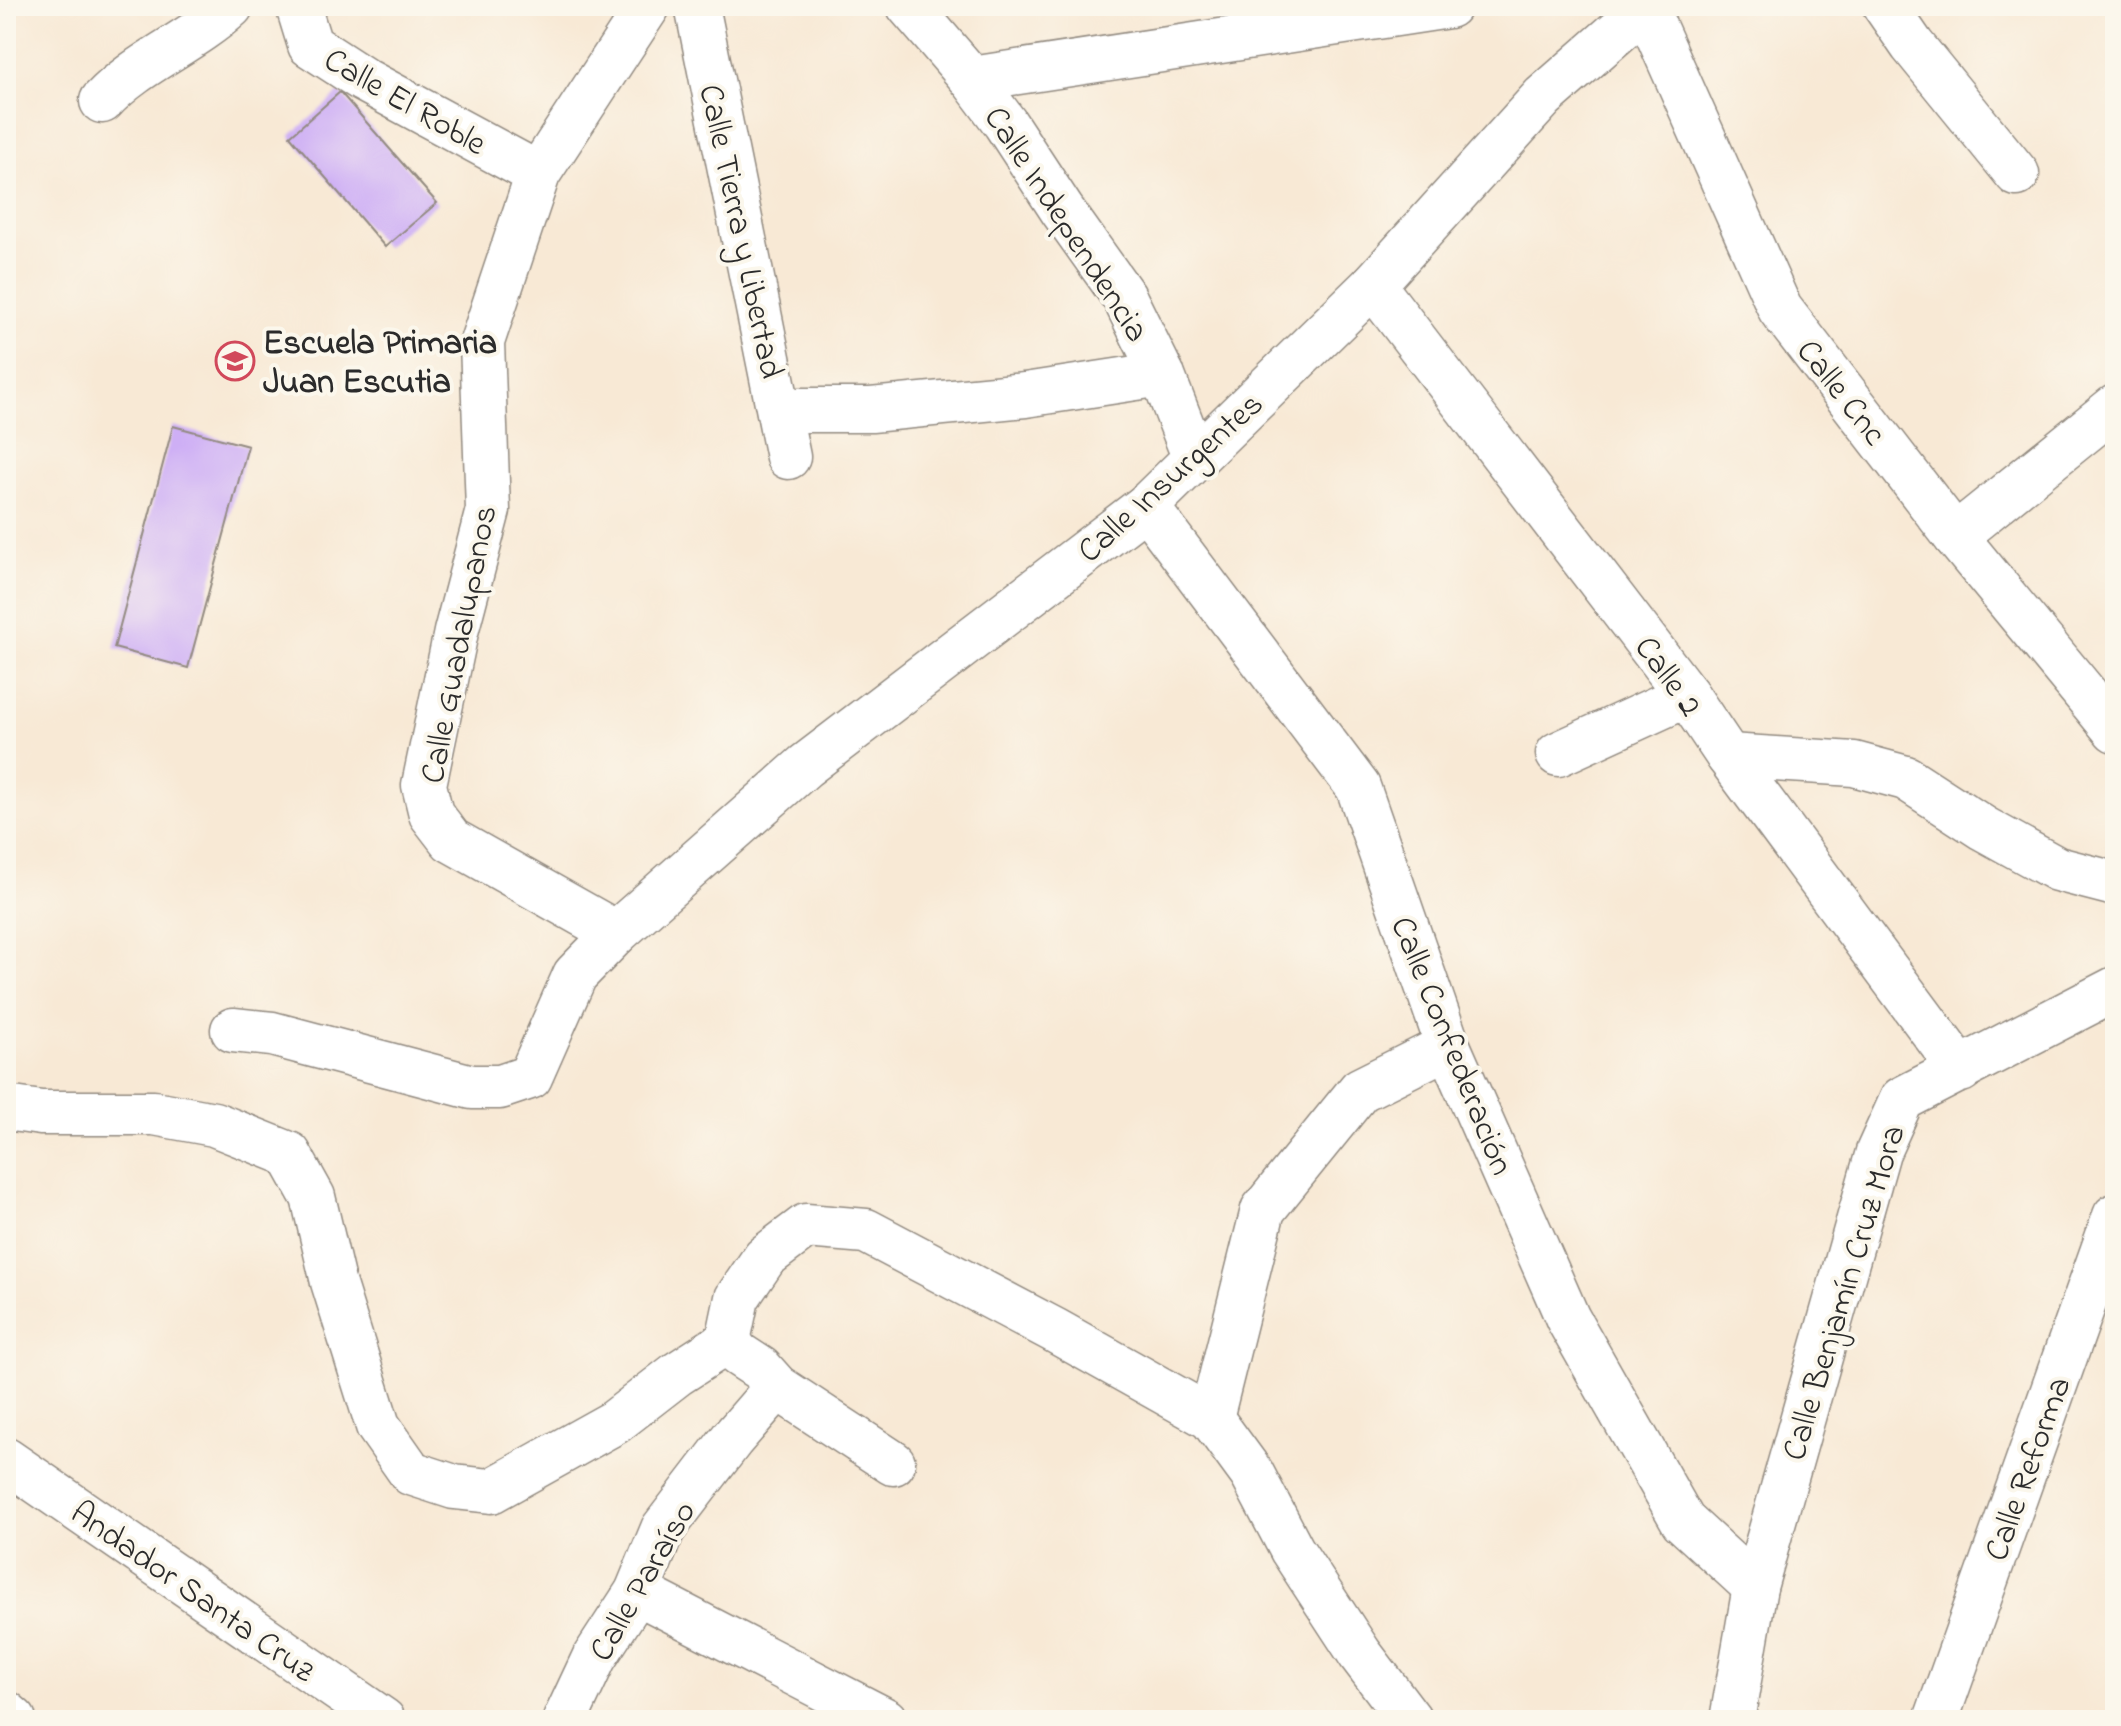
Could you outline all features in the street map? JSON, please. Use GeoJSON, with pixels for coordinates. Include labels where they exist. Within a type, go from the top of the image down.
{"type":"FeatureCollection","features":[{"type":"Feature","properties":{"kind":"street"},"geometry":{"type":"LineString","coordinates":[[102,101],[119,83],[209,27],[231,6]]}},
{"type":"Feature","properties":{"kind":"street","name":"Calle El Roble"},"geometry":{"type":"LineString","coordinates":[[298,6],[310,45],[364,80],[538,174]]}},
{"type":"Feature","properties":{"kind":"street","name":"Calle Guadalupanos"},"geometry":{"type":"LineString","coordinates":[[616,933],[451,840],[431,814],[424,785],[456,632],[488,510],[482,342],[538,174],[648,6]]}},
{"type":"Feature","properties":{"kind":"street","name":"Calle Tierra y Libertad"},"geometry":{"type":"LineString","coordinates":[[697,6],[788,457]]}},
{"type":"Feature","properties":{"kind":"street","name":"Calle Independencia"},"geometry":{"type":"LineString","coordinates":[[909,6],[972,79],[1124,297],[1162,374],[1195,459]]}},
{"type":"Feature","properties":{"kind":"street"},"geometry":{"type":"LineString","coordinates":[[972,79],[1449,6]]}},
{"type":"Feature","properties":{"kind":"street","name":"Calle Insurgentes"},"geometry":{"type":"LineString","coordinates":[[233,1030],[272,1034],[472,1087],[500,1087],[530,1077],[575,975],[616,933],[805,766],[1146,506],[1373,285],[1543,97],[1645,6]]}},
{"type":"Feature","properties":{"kind":"street","name":"Calle Cnc"},"geometry":{"type":"LineString","coordinates":[[1645,6],[1780,309],[1955,536],[2115,730]]}},
{"type":"Feature","properties":{"kind":"street"},"geometry":{"type":"LineString","coordinates":[[1885,6],[1912,45],[2017,174]]}},
{"type":"Feature","properties":{"kind":"street","name":"Calle 2"},"geometry":{"type":"LineString","coordinates":[[1373,285],[1687,695],[1728,756],[1961,1070]]}},
{"type":"Feature","properties":{"kind":"street"},"geometry":{"type":"LineString","coordinates":[[779,410],[871,410],[1025,395],[1162,374]]}},
{"type":"Feature","properties":{"kind":"street"},"geometry":{"type":"LineString","coordinates":[[1955,536],[2115,407]]}},
{"type":"Feature","properties":{"kind":"street","name":"Calle Confederación"},"geometry":{"type":"LineString","coordinates":[[1146,506],[1358,787],[1448,1046],[1576,1332],[1683,1521],[1755,1587]]}},
{"type":"Feature","properties":{"kind":"street"},"geometry":{"type":"LineString","coordinates":[[1558,754],[1687,695]]}},
{"type":"Feature","properties":{"kind":"street"},"geometry":{"type":"LineString","coordinates":[[1728,756],[1854,764],[1906,778],[1983,828],[2057,869],[2115,884]]}},
{"type":"Feature","properties":{"kind":"street","name":"Calle Benjamín Cruz Mora"},"geometry":{"type":"LineString","coordinates":[[1732,1720],[1755,1587],[1878,1152],[1902,1099],[2115,989]]}},
{"type":"Feature","properties":{"kind":"street"},"geometry":{"type":"LineString","coordinates":[[1211,1418],[1263,1210],[1360,1090],[1448,1046]]}},
{"type":"Feature","properties":{"kind":"street"},"geometry":{"type":"LineString","coordinates":[[6,1108],[41,1113],[154,1113],[214,1124],[289,1154],[313,1197],[333,1282],[378,1426],[411,1473],[454,1487],[491,1491],[615,1422],[677,1374],[728,1341],[737,1298],[765,1257],[806,1226],[866,1231],[1211,1418],[1252,1474],[1292,1550],[1360,1654],[1410,1720]]}},
{"type":"Feature","properties":{"kind":"street","name":"Calle Reforma"},"geometry":{"type":"LineString","coordinates":[[1936,1720],[2115,1216]]}},
{"type":"Feature","properties":{"kind":"street"},"geometry":{"type":"LineString","coordinates":[[728,1341],[738,1354],[761,1369],[777,1387],[893,1463]]}},
{"type":"Feature","properties":{"kind":"street","name":"Calle Paraíso"},"geometry":{"type":"LineString","coordinates":[[565,1720],[594,1658],[637,1592],[663,1529],[732,1439],[777,1387]]}},
{"type":"Feature","properties":{"kind":"street","name":"Andador Santa Cruz"},"geometry":{"type":"LineString","coordinates":[[6,1460],[383,1720]]}},
{"type":"Feature","properties":{"kind":"street"},"geometry":{"type":"LineString","coordinates":[[637,1592],[885,1720]]}},
{"type":"Feature","properties":{"kind":"street"},"geometry":{"type":"LineString","coordinates":[[6,1713],[14,1720]]}},
{"type":"Feature","properties":{"kind":"building"},"geometry":{"type":"Polygon","coordinates":[[[340,92],[437,203],[385,247],[290,136],[340,92]]]}},
{"type":"Feature","properties":{"kind":"building"},"geometry":{"type":"Polygon","coordinates":[[[173,426],[248,446],[188,668],[114,648],[173,426]]]}},
{"type":"Feature","properties":{"kind":"place","name":"Escuela Primaria Juan Escutia"},"geometry":{"type":"Point","coordinates":[235,361]}}]}
